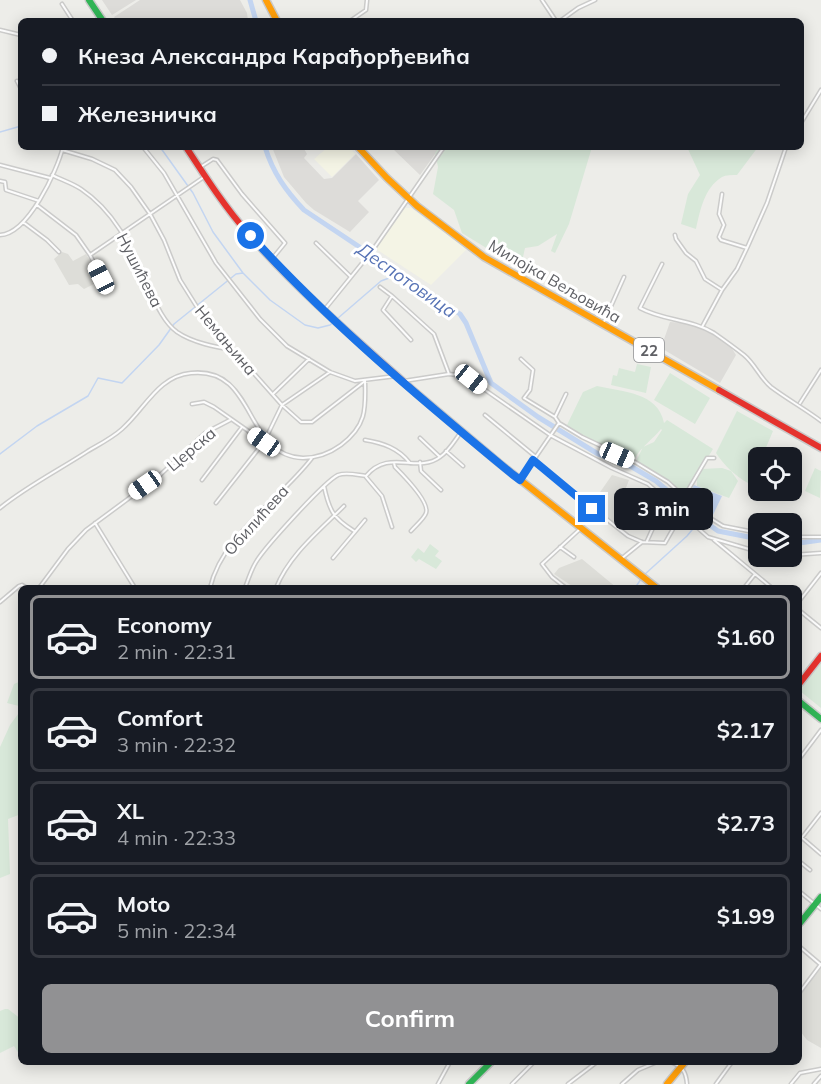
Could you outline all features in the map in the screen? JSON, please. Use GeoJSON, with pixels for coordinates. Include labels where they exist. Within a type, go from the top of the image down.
{"type":"FeatureCollection","features":[{"type":"Feature","properties":{"kind":"street"},"geometry":{"type":"LineString","coordinates":[[89,0],[101,18]]}},
{"type":"Feature","properties":{"kind":"street"},"geometry":{"type":"LineString","coordinates":[[266,0],[275,18]]}},
{"type":"Feature","properties":{"kind":"street"},"geometry":{"type":"LineString","coordinates":[[354,18],[366,10],[367,0]]}},
{"type":"Feature","properties":{"kind":"street"},"geometry":{"type":"LineString","coordinates":[[542,0],[554,18]]}},
{"type":"Feature","properties":{"kind":"street"},"geometry":{"type":"LineString","coordinates":[[564,18],[595,0]]}},
{"type":"Feature","properties":{"kind":"street"},"geometry":{"type":"LineString","coordinates":[[62,4],[71,18]]}},
{"type":"Feature","properties":{"kind":"street"},"geometry":{"type":"LineString","coordinates":[[0,30],[18,34]]}},
{"type":"Feature","properties":{"kind":"street"},"geometry":{"type":"LineString","coordinates":[[804,118],[821,90]]}},
{"type":"Feature","properties":{"kind":"street"},"geometry":{"type":"LineString","coordinates":[[0,235],[10,233],[37,205],[62,150]]}},
{"type":"Feature","properties":{"kind":"street","name":"Немањина"},"geometry":{"type":"LineString","coordinates":[[68,150],[115,170],[131,186],[150,214],[164,240],[180,280],[197,306],[282,405],[301,422],[312,422],[365,381]]}},
{"type":"Feature","properties":{"kind":"street"},"geometry":{"type":"LineString","coordinates":[[146,150],[165,173],[211,255],[229,280],[260,319],[287,346],[330,372],[355,381],[421,378],[449,374],[465,376],[551,434],[612,468],[648,484],[695,527],[714,539],[768,585]]}},
{"type":"Feature","properties":{"kind":"street"},"geometry":{"type":"LineString","coordinates":[[188,150],[239,222],[272,259],[325,310],[399,379],[461,432],[653,585]]}},
{"type":"Feature","properties":{"kind":"street","name":"Милојка Вељовића"},"geometry":{"type":"LineString","coordinates":[[361,150],[408,200],[449,233],[484,257],[821,448]]}},
{"type":"Feature","properties":{"kind":"street"},"geometry":{"type":"LineString","coordinates":[[325,310],[367,258],[442,150]]}},
{"type":"Feature","properties":{"kind":"street"},"geometry":{"type":"LineString","coordinates":[[702,327],[747,249],[767,203],[785,150]]}},
{"type":"Feature","properties":{"kind":"street"},"geometry":{"type":"LineString","coordinates":[[199,168],[213,159],[217,160],[242,194],[285,243],[272,259]]}},
{"type":"Feature","properties":{"kind":"street","name":"Нушићева"},"geometry":{"type":"LineString","coordinates":[[0,165],[51,177],[80,189],[104,207],[122,232],[171,327],[195,340],[234,350]]}},
{"type":"Feature","properties":{"kind":"street"},"geometry":{"type":"LineString","coordinates":[[90,255],[205,176]]}},
{"type":"Feature","properties":{"kind":"street"},"geometry":{"type":"LineString","coordinates":[[0,181],[5,182],[6,190],[39,201]]}},
{"type":"Feature","properties":{"kind":"street"},"geometry":{"type":"LineString","coordinates":[[722,194],[719,214],[724,225],[719,237],[721,240],[747,249]]}},
{"type":"Feature","properties":{"kind":"street"},"geometry":{"type":"LineString","coordinates":[[37,205],[76,235],[90,255],[101,277]]}},
{"type":"Feature","properties":{"kind":"street"},"geometry":{"type":"LineString","coordinates":[[23,222],[59,252]]}},
{"type":"Feature","properties":{"kind":"street"},"geometry":{"type":"LineString","coordinates":[[675,235],[686,253],[696,261],[705,279],[723,290]]}},
{"type":"Feature","properties":{"kind":"street"},"geometry":{"type":"LineString","coordinates":[[316,243],[351,277]]}},
{"type":"Feature","properties":{"kind":"street"},"geometry":{"type":"LineString","coordinates":[[662,264],[640,308],[661,318],[698,324],[715,334],[745,356],[759,376],[770,386],[821,421]]}},
{"type":"Feature","properties":{"kind":"street"},"geometry":{"type":"LineString","coordinates":[[603,324],[624,277]]}},
{"type":"Feature","properties":{"kind":"street"},"geometry":{"type":"LineString","coordinates":[[380,287],[434,334],[449,374]]}},
{"type":"Feature","properties":{"kind":"street"},"geometry":{"type":"LineString","coordinates":[[392,296],[383,310],[411,340]]}},
{"type":"Feature","properties":{"kind":"street"},"geometry":{"type":"LineString","coordinates":[[273,394],[309,359]]}},
{"type":"Feature","properties":{"kind":"street"},"geometry":{"type":"LineString","coordinates":[[521,359],[533,370],[530,390],[524,398],[555,417],[558,424],[668,482],[712,520],[723,526],[748,531]]}},
{"type":"Feature","properties":{"kind":"street"},"geometry":{"type":"LineString","coordinates":[[799,404],[821,370]]}},
{"type":"Feature","properties":{"kind":"street"},"geometry":{"type":"LineString","coordinates":[[216,503],[264,441],[282,405],[330,372]]}},
{"type":"Feature","properties":{"kind":"street"},"geometry":{"type":"LineString","coordinates":[[0,508],[120,431],[163,384],[184,374],[202,373],[229,384],[243,399],[264,441]]}},
{"type":"Feature","properties":{"kind":"street"},"geometry":{"type":"LineString","coordinates":[[192,404],[204,402],[214,407],[279,452],[290,456],[312,458],[332,450],[352,434],[366,410],[365,381]]}},
{"type":"Feature","properties":{"kind":"street"},"geometry":{"type":"LineString","coordinates":[[555,417],[566,394]]}},
{"type":"Feature","properties":{"kind":"street"},"geometry":{"type":"LineString","coordinates":[[485,415],[536,457]]}},
{"type":"Feature","properties":{"kind":"street","name":"Церска"},"geometry":{"type":"LineString","coordinates":[[41,585],[79,537],[95,523],[159,476],[205,433],[230,420]]}},
{"type":"Feature","properties":{"kind":"street"},"geometry":{"type":"LineString","coordinates":[[520,480],[558,424]]}},
{"type":"Feature","properties":{"kind":"street"},"geometry":{"type":"LineString","coordinates":[[202,480],[242,427]]}},
{"type":"Feature","properties":{"kind":"street"},"geometry":{"type":"LineString","coordinates":[[246,585],[263,551],[336,476],[342,474],[366,476],[381,464],[394,462],[432,462],[446,451],[461,432]]}},
{"type":"Feature","properties":{"kind":"street"},"geometry":{"type":"LineString","coordinates":[[420,438],[440,457]]}},
{"type":"Feature","properties":{"kind":"street"},"geometry":{"type":"LineString","coordinates":[[365,440],[389,446],[400,452],[410,462]]}},
{"type":"Feature","properties":{"kind":"street"},"geometry":{"type":"LineString","coordinates":[[446,451],[463,466]]}},
{"type":"Feature","properties":{"kind":"street","name":"Обилићева"},"geometry":{"type":"LineString","coordinates":[[211,585],[224,553],[312,458]]}},
{"type":"Feature","properties":{"kind":"street"},"geometry":{"type":"LineString","coordinates":[[684,497],[707,458],[714,459]]}},
{"type":"Feature","properties":{"kind":"street"},"geometry":{"type":"LineString","coordinates":[[533,460],[618,530],[644,542],[665,543],[681,515]]}},
{"type":"Feature","properties":{"kind":"street"},"geometry":{"type":"LineString","coordinates":[[394,462],[395,467],[420,496],[427,509],[426,514],[411,531]]}},
{"type":"Feature","properties":{"kind":"street"},"geometry":{"type":"LineString","coordinates":[[420,462],[421,471],[441,490]]}},
{"type":"Feature","properties":{"kind":"street"},"geometry":{"type":"LineString","coordinates":[[366,476],[382,496],[392,527]]}},
{"type":"Feature","properties":{"kind":"street"},"geometry":{"type":"LineString","coordinates":[[324,486],[327,501],[334,516],[354,531]]}},
{"type":"Feature","properties":{"kind":"street"},"geometry":{"type":"LineString","coordinates":[[620,560],[627,552],[644,542],[669,502]]}},
{"type":"Feature","properties":{"kind":"street"},"geometry":{"type":"LineString","coordinates":[[278,585],[287,566],[344,506]]}},
{"type":"Feature","properties":{"kind":"street"},"geometry":{"type":"LineString","coordinates":[[562,585],[542,564],[579,527],[592,509]]}},
{"type":"Feature","properties":{"kind":"street"},"geometry":{"type":"LineString","coordinates":[[333,558],[365,520]]}},
{"type":"Feature","properties":{"kind":"street"},"geometry":{"type":"LineString","coordinates":[[95,523],[133,585]]}},
{"type":"Feature","properties":{"kind":"street"},"geometry":{"type":"LineString","coordinates":[[802,537],[821,537]]}},
{"type":"Feature","properties":{"kind":"street"},"geometry":{"type":"LineString","coordinates":[[714,539],[748,549]]}},
{"type":"Feature","properties":{"kind":"street"},"geometry":{"type":"LineString","coordinates":[[560,547],[574,557]]}},
{"type":"Feature","properties":{"kind":"street"},"geometry":{"type":"LineString","coordinates":[[802,554],[821,553]]}},
{"type":"Feature","properties":{"kind":"street"},"geometry":{"type":"LineString","coordinates":[[746,585],[755,574]]}},
{"type":"Feature","properties":{"kind":"street"},"geometry":{"type":"LineString","coordinates":[[802,598],[820,576]]}},
{"type":"Feature","properties":{"kind":"street"},"geometry":{"type":"LineString","coordinates":[[0,602],[18,587]]}},
{"type":"Feature","properties":{"kind":"street"},"geometry":{"type":"LineString","coordinates":[[802,612],[821,628]]}},
{"type":"Feature","properties":{"kind":"street"},"geometry":{"type":"LineString","coordinates":[[802,680],[821,656]]}},
{"type":"Feature","properties":{"kind":"street"},"geometry":{"type":"LineString","coordinates":[[802,704],[821,720]]}},
{"type":"Feature","properties":{"kind":"street"},"geometry":{"type":"LineString","coordinates":[[802,754],[821,730]]}},
{"type":"Feature","properties":{"kind":"street"},"geometry":{"type":"LineString","coordinates":[[802,836],[821,813]]}},
{"type":"Feature","properties":{"kind":"street"},"geometry":{"type":"LineString","coordinates":[[802,840],[821,854]]}},
{"type":"Feature","properties":{"kind":"street"},"geometry":{"type":"LineString","coordinates":[[802,864],[810,870]]}},
{"type":"Feature","properties":{"kind":"street"},"geometry":{"type":"LineString","coordinates":[[802,893],[821,909]]}},
{"type":"Feature","properties":{"kind":"street"},"geometry":{"type":"LineString","coordinates":[[802,920],[821,897]]}},
{"type":"Feature","properties":{"kind":"street"},"geometry":{"type":"LineString","coordinates":[[802,949],[821,964],[802,989]]}},
{"type":"Feature","properties":{"kind":"street"},"geometry":{"type":"LineString","coordinates":[[438,1084],[448,1065]]}},
{"type":"Feature","properties":{"kind":"street"},"geometry":{"type":"LineString","coordinates":[[469,1084],[488,1065]]}},
{"type":"Feature","properties":{"kind":"street"},"geometry":{"type":"LineString","coordinates":[[512,1084],[531,1065]]}},
{"type":"Feature","properties":{"kind":"street"},"geometry":{"type":"LineString","coordinates":[[568,1084],[593,1065]]}},
{"type":"Feature","properties":{"kind":"street"},"geometry":{"type":"LineString","coordinates":[[622,1084],[638,1070],[650,1065]]}},
{"type":"Feature","properties":{"kind":"street"},"geometry":{"type":"LineString","coordinates":[[667,1084],[682,1065]]}},
{"type":"Feature","properties":{"kind":"street"},"geometry":{"type":"LineString","coordinates":[[683,1065],[687,1084]]}},
{"type":"Feature","properties":{"kind":"street"},"geometry":{"type":"LineString","coordinates":[[716,1084],[730,1065]]}},
{"type":"Feature","properties":{"kind":"street"},"geometry":{"type":"LineString","coordinates":[[791,1084],[800,1072],[821,1069]]}},
{"type":"Feature","properties":{"kind":"street"},"geometry":{"type":"LineString","coordinates":[[814,1084],[821,1076]]}},
{"type":"Feature","properties":{"kind":"shaded area"},"geometry":{"type":"Polygon","coordinates":[[[102,0],[136,0],[112,15],[102,0]]]}},
{"type":"Feature","properties":{"kind":"shaded area"},"geometry":{"type":"Polygon","coordinates":[[[140,0],[240,0],[248,18],[115,18],[140,0]]]}},
{"type":"Feature","properties":{"kind":"shaded area"},"geometry":{"type":"Polygon","coordinates":[[[273,150],[305,150],[307,154],[304,158],[324,179],[332,178],[356,154],[379,180],[358,201],[369,212],[350,232],[314,210],[284,177],[273,150]]]}},
{"type":"Feature","properties":{"kind":"shaded area"},"geometry":{"type":"Polygon","coordinates":[[[324,150],[352,150],[355,154],[332,177],[314,159],[324,150]]]}},
{"type":"Feature","properties":{"kind":"shaded area"},"geometry":{"type":"Polygon","coordinates":[[[394,150],[438,150],[420,175],[394,150]]]}},
{"type":"Feature","properties":{"kind":"shaded area"},"geometry":{"type":"Polygon","coordinates":[[[405,208],[411,208],[467,249],[431,285],[376,249],[405,208]]]}},
{"type":"Feature","properties":{"kind":"shaded area"},"geometry":{"type":"Polygon","coordinates":[[[62,252],[68,254],[73,261],[86,254],[102,280],[84,289],[78,284],[69,285],[54,259],[62,252]]]}},
{"type":"Feature","properties":{"kind":"shaded area"},"geometry":{"type":"Polygon","coordinates":[[[670,322],[696,324],[729,344],[736,355],[720,383],[661,348],[670,322]]]}},
{"type":"Feature","properties":{"kind":"shaded area"},"geometry":{"type":"Polygon","coordinates":[[[612,475],[629,480],[621,501],[623,506],[620,515],[612,522],[591,505],[612,475]]]}},
{"type":"Feature","properties":{"kind":"shaded area"},"geometry":{"type":"Polygon","coordinates":[[[582,559],[613,585],[570,585],[554,574],[559,568],[582,559]]]}},
{"type":"Feature","properties":{"kind":"shaded area"},"geometry":{"type":"Polygon","coordinates":[[[821,968],[821,1048],[807,1040],[802,1034],[802,992],[821,968]]]}},
{"type":"Feature","properties":{"kind":"green space"},"geometry":{"type":"Polygon","coordinates":[[[438,150],[591,150],[569,224],[555,253],[551,251],[557,234],[538,246],[525,248],[523,257],[529,260],[522,270],[462,233],[454,210],[433,194],[438,167],[435,153],[438,150]]]}},
{"type":"Feature","properties":{"kind":"green space"},"geometry":{"type":"Polygon","coordinates":[[[688,150],[756,150],[737,175],[722,177],[711,187],[704,200],[696,229],[681,224],[688,194],[700,175],[688,150]]]}},
{"type":"Feature","properties":{"kind":"green space"},"geometry":{"type":"Polygon","coordinates":[[[637,364],[651,367],[646,393],[611,385],[613,375],[617,376],[619,368],[635,372],[637,364]]]}},
{"type":"Feature","properties":{"kind":"green space"},"geometry":{"type":"Polygon","coordinates":[[[670,373],[710,398],[695,424],[654,400],[670,373]]]}},
{"type":"Feature","properties":{"kind":"green space"},"geometry":{"type":"Polygon","coordinates":[[[597,386],[628,392],[647,399],[655,405],[664,423],[667,420],[713,449],[686,493],[636,461],[642,448],[635,458],[623,455],[567,425],[583,392],[597,386]],[[661,429],[644,447],[654,442],[661,429]]]}},
{"type":"Feature","properties":{"kind":"green space"},"geometry":{"type":"Polygon","coordinates":[[[737,411],[773,431],[766,447],[748,447],[748,483],[730,470],[716,453],[737,411]]]}},
{"type":"Feature","properties":{"kind":"green space"},"geometry":{"type":"Polygon","coordinates":[[[722,468],[731,471],[738,481],[729,498],[697,486],[697,476],[702,469],[722,468]]]}},
{"type":"Feature","properties":{"kind":"green space"},"geometry":{"type":"Polygon","coordinates":[[[815,468],[821,471],[820,498],[805,491],[815,468]]]}},
{"type":"Feature","properties":{"kind":"green space"},"geometry":{"type":"Polygon","coordinates":[[[430,544],[439,551],[435,556],[442,561],[436,569],[419,559],[416,562],[411,557],[418,548],[424,553],[430,544]]]}},
{"type":"Feature","properties":{"kind":"green space"},"geometry":{"type":"Polygon","coordinates":[[[821,661],[821,708],[802,693],[802,685],[821,661]]]}},
{"type":"Feature","properties":{"kind":"green space"},"geometry":{"type":"Polygon","coordinates":[[[18,682],[18,706],[7,703],[14,684],[18,682]]]}},
{"type":"Feature","properties":{"kind":"green space"},"geometry":{"type":"Polygon","coordinates":[[[18,714],[18,815],[8,819],[10,874],[0,878],[0,747],[18,714]]]}},
{"type":"Feature","properties":{"kind":"green space"},"geometry":{"type":"Polygon","coordinates":[[[8,1009],[18,1017],[18,1052],[14,1046],[0,1053],[0,1011],[8,1009]]]}},
{"type":"Feature","properties":{"kind":"water"},"geometry":{"type":"Polygon","coordinates":[[[694,485],[722,496],[712,517],[687,496],[694,485]]]}},
{"type":"Feature","properties":{"kind":"waterway","name":"Деспотовица"},"geometry":{"type":"LineString","coordinates":[[250,0],[255,18]]}},
{"type":"Feature","properties":{"kind":"waterway"},"geometry":{"type":"LineString","coordinates":[[0,132],[18,127]]}},
{"type":"Feature","properties":{"kind":"waterway"},"geometry":{"type":"LineString","coordinates":[[162,150],[193,193],[213,232],[243,273],[270,300],[305,325],[318,328],[330,325],[381,281],[389,278],[408,279]]}},
{"type":"Feature","properties":{"kind":"waterway","name":"Деспотовица"},"geometry":{"type":"LineString","coordinates":[[266,150],[281,181],[304,210],[460,314],[491,383],[538,417],[598,454],[632,467],[656,481],[718,531],[748,537]]}},
{"type":"Feature","properties":{"kind":"waterway"},"geometry":{"type":"LineString","coordinates":[[0,454],[37,426],[88,396],[98,378],[122,383],[159,345],[174,324],[236,274],[243,273]]}},
{"type":"Feature","properties":{"kind":"waterway"},"geometry":{"type":"LineString","coordinates":[[644,575],[687,536],[701,519]]}},
{"type":"Feature","properties":{"kind":"waterway","name":"Деспотовица"},"geometry":{"type":"LineString","coordinates":[[802,543],[821,540]]}},
{"type":"Feature","properties":{"kind":"waterway"},"geometry":{"type":"LineString","coordinates":[[637,585],[641,579]]}},
{"type":"Feature","properties":{"kind":"traffic: fast"},"geometry":{"type":"LineString","coordinates":[[89,0],[101,18]]}},
{"type":"Feature","properties":{"kind":"traffic: fast"},"geometry":{"type":"LineString","coordinates":[[802,704],[821,719]]}},
{"type":"Feature","properties":{"kind":"traffic: fast"},"geometry":{"type":"LineString","coordinates":[[802,921],[821,897]]}},
{"type":"Feature","properties":{"kind":"traffic: fast"},"geometry":{"type":"LineString","coordinates":[[469,1084],[488,1065]]}},
{"type":"Feature","properties":{"kind":"traffic: slow"},"geometry":{"type":"LineString","coordinates":[[266,0],[275,18]]}},
{"type":"Feature","properties":{"kind":"traffic: slow"},"geometry":{"type":"LineString","coordinates":[[361,150],[417,206],[484,257],[719,390]]}},
{"type":"Feature","properties":{"kind":"traffic: slow"},"geometry":{"type":"LineString","coordinates":[[416,393],[499,463],[653,585]]}},
{"type":"Feature","properties":{"kind":"traffic: slow"},"geometry":{"type":"LineString","coordinates":[[667,1084],[683,1065]]}},
{"type":"Feature","properties":{"kind":"traffic: jam"},"geometry":{"type":"LineString","coordinates":[[188,150],[230,212],[266,253],[329,315],[416,393]]}},
{"type":"Feature","properties":{"kind":"traffic: jam"},"geometry":{"type":"LineString","coordinates":[[719,390],[821,448]]}},
{"type":"Feature","properties":{"kind":"traffic: jam"},"geometry":{"type":"LineString","coordinates":[[802,680],[821,656]]}},
{"type":"Feature","properties":{"kind":"route"},"geometry":{"type":"LineString","coordinates":[[251,236],[359,343],[512,474],[520,480],[533,460],[592,509]]}}]}
